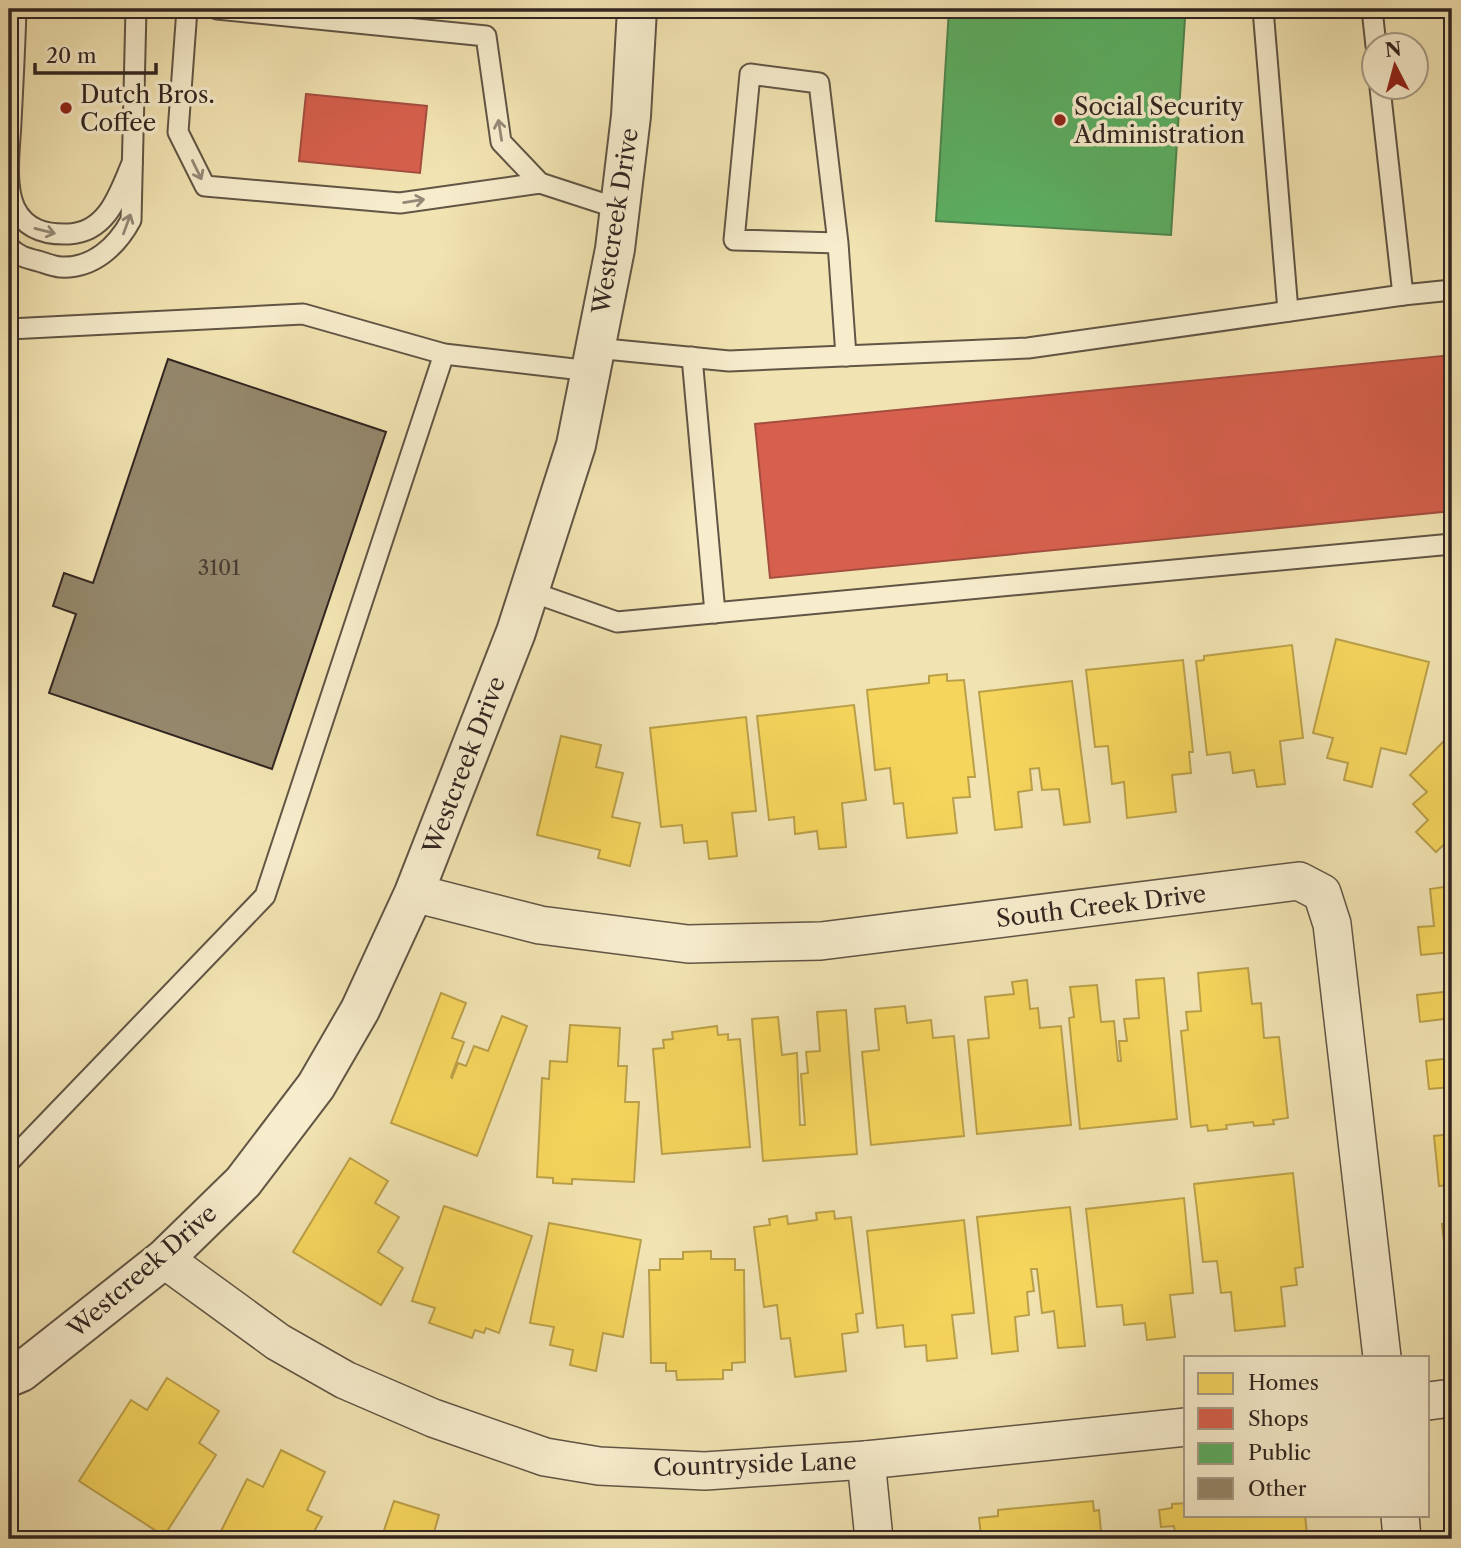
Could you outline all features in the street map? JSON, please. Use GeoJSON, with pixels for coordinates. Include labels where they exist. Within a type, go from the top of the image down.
{"type":"FeatureCollection","features":[{"type":"Feature","properties":{"kind":"street","name":"Westcreek Drive"},"geometry":{"type":"LineString","coordinates":[[9,1377],[21,1372],[164,1259],[243,1182],[316,1086],[360,1010],[414,893],[516,632],[576,445],[615,249],[631,116],[637,9]]}},
{"type":"Feature","properties":{"kind":"street","name":"South Creek Drive"},"geometry":{"type":"LineString","coordinates":[[414,893],[540,925],[688,944],[821,941],[1299,881],[1322,893],[1332,924],[1382,1356]]}},
{"type":"Feature","properties":{"kind":"street","name":"Countryside Lane"},"geometry":{"type":"LineString","coordinates":[[164,1259],[278,1342],[345,1380],[433,1418],[545,1457],[599,1466],[705,1471],[866,1461],[1184,1427]]}},
{"type":"Feature","properties":{"kind":"street"},"geometry":{"type":"LineString","coordinates":[[1430,1401],[1452,1398]]}},
{"type":"Feature","properties":{"kind":"street"},"geometry":{"type":"LineString","coordinates":[[866,1461],[874,1539]]}},
{"type":"Feature","properties":{"kind":"street"},"geometry":{"type":"LineString","coordinates":[[1399,1516],[1402,1539]]}},
{"type":"Feature","properties":{"kind":"lane"},"geometry":{"type":"LineString","coordinates":[[16,9],[9,176],[15,207],[30,228],[50,235],[79,233],[95,225],[111,210],[132,163]]}},
{"type":"Feature","properties":{"kind":"lane"},"geometry":{"type":"LineString","coordinates":[[9,247],[18,256],[60,267],[85,263],[110,250],[123,235],[131,220],[136,9]]}},
{"type":"Feature","properties":{"kind":"lane"},"geometry":{"type":"LineString","coordinates":[[187,9],[178,132],[205,186],[400,204],[540,183],[620,209]]}},
{"type":"Feature","properties":{"kind":"lane"},"geometry":{"type":"LineString","coordinates":[[217,9],[486,36],[501,142],[540,183]]}},
{"type":"Feature","properties":{"kind":"lane"},"geometry":{"type":"LineString","coordinates":[[1263,9],[1288,312]]}},
{"type":"Feature","properties":{"kind":"lane"},"geometry":{"type":"LineString","coordinates":[[1372,9],[1374,32]]}},
{"type":"Feature","properties":{"kind":"lane"},"geometry":{"type":"LineString","coordinates":[[838,243],[734,240],[750,74],[819,83],[838,243],[846,356]]}},
{"type":"Feature","properties":{"kind":"lane"},"geometry":{"type":"LineString","coordinates":[[1381,102],[1402,295]]}},
{"type":"Feature","properties":{"kind":"lane"},"geometry":{"type":"LineString","coordinates":[[9,329],[303,314],[444,354],[593,360],[692,357],[729,361],[1028,348],[1452,290]]}},
{"type":"Feature","properties":{"kind":"lane"},"geometry":{"type":"LineString","coordinates":[[9,1162],[265,896],[444,354]]}},
{"type":"Feature","properties":{"kind":"lane"},"geometry":{"type":"LineString","coordinates":[[692,357],[715,613]]}},
{"type":"Feature","properties":{"kind":"lane"},"geometry":{"type":"LineString","coordinates":[[529,591],[617,622],[1452,544]]}},
{"type":"Feature","properties":{"kind":"building: Homes"},"geometry":{"type":"Polygon","coordinates":[[[1336,639],[1429,662],[1406,754],[1381,748],[1372,787],[1344,780],[1348,763],[1327,758],[1333,738],[1313,733],[1336,639]]]}},
{"type":"Feature","properties":{"kind":"building: Homes"},"geometry":{"type":"Polygon","coordinates":[[[1292,645],[1303,738],[1280,741],[1285,784],[1257,787],[1254,770],[1233,773],[1230,752],[1207,755],[1196,661],[1204,660],[1204,656],[1292,645]]]}},
{"type":"Feature","properties":{"kind":"building: Homes"},"geometry":{"type":"Polygon","coordinates":[[[1183,660],[1193,752],[1189,752],[1191,773],[1172,775],[1176,812],[1127,818],[1124,782],[1112,784],[1108,746],[1095,747],[1086,670],[1183,660]]]}},
{"type":"Feature","properties":{"kind":"building: Homes"},"geometry":{"type":"Polygon","coordinates":[[[947,674],[947,681],[964,680],[975,777],[968,777],[970,797],[953,798],[957,833],[907,838],[903,803],[894,804],[890,768],[875,770],[867,690],[929,683],[929,676],[947,674]]]}},
{"type":"Feature","properties":{"kind":"building: Homes"},"geometry":{"type":"Polygon","coordinates":[[[1072,681],[1090,822],[1064,825],[1059,789],[1042,790],[1039,768],[1030,769],[1032,790],[1018,792],[1022,827],[995,830],[979,692],[1072,681]]]}},
{"type":"Feature","properties":{"kind":"building: Homes"},"geometry":{"type":"Polygon","coordinates":[[[854,705],[866,800],[842,803],[846,847],[819,849],[817,831],[795,834],[794,817],[769,820],[757,716],[854,705]]]}},
{"type":"Feature","properties":{"kind":"building: Homes"},"geometry":{"type":"Polygon","coordinates":[[[746,717],[756,811],[732,813],[737,856],[709,859],[707,841],[684,843],[682,825],[661,827],[650,728],[746,717]]]}},
{"type":"Feature","properties":{"kind":"building: Homes"},"geometry":{"type":"Polygon","coordinates":[[[1452,733],[1452,837],[1436,852],[1416,832],[1428,820],[1413,804],[1427,792],[1410,775],[1452,733]]]}},
{"type":"Feature","properties":{"kind":"building: Homes"},"geometry":{"type":"Polygon","coordinates":[[[561,736],[601,745],[596,767],[623,773],[612,817],[640,823],[630,866],[598,858],[600,850],[537,835],[561,736]]]}},
{"type":"Feature","properties":{"kind":"building: Homes"},"geometry":{"type":"Polygon","coordinates":[[[1452,877],[1452,952],[1421,955],[1418,927],[1434,926],[1430,889],[1450,886],[1452,877]]]}},
{"type":"Feature","properties":{"kind":"building: Homes"},"geometry":{"type":"Polygon","coordinates":[[[1248,968],[1252,1004],[1261,1003],[1264,1038],[1279,1037],[1288,1118],[1273,1120],[1274,1124],[1254,1126],[1253,1122],[1226,1125],[1227,1129],[1208,1131],[1207,1125],[1191,1127],[1181,1031],[1188,1030],[1186,1012],[1201,1011],[1198,973],[1248,968]]]}},
{"type":"Feature","properties":{"kind":"building: Homes"},"geometry":{"type":"Polygon","coordinates":[[[1164,978],[1177,1119],[1080,1129],[1069,1018],[1074,1017],[1070,987],[1097,985],[1101,1022],[1114,1021],[1118,1061],[1121,1061],[1119,1041],[1127,1041],[1124,1019],[1139,1018],[1136,980],[1164,978]]]}},
{"type":"Feature","properties":{"kind":"building: Homes"},"geometry":{"type":"Polygon","coordinates":[[[1027,980],[1030,1009],[1038,1008],[1040,1028],[1061,1026],[1071,1125],[977,1134],[968,1040],[989,1038],[985,997],[1014,994],[1012,982],[1027,980]]]}},
{"type":"Feature","properties":{"kind":"building: Homes"},"geometry":{"type":"Polygon","coordinates":[[[1452,991],[1452,1018],[1420,1022],[1417,995],[1452,991]]]}},
{"type":"Feature","properties":{"kind":"building: Homes"},"geometry":{"type":"Polygon","coordinates":[[[441,993],[466,1003],[452,1038],[464,1042],[452,1078],[458,1063],[466,1066],[474,1046],[488,1051],[502,1016],[527,1026],[477,1156],[391,1123],[441,993]]]}},
{"type":"Feature","properties":{"kind":"building: Homes"},"geometry":{"type":"Polygon","coordinates":[[[905,1006],[907,1023],[931,1020],[933,1038],[954,1036],[964,1136],[871,1145],[862,1052],[879,1050],[875,1009],[905,1006]]]}},
{"type":"Feature","properties":{"kind":"building: Homes"},"geometry":{"type":"Polygon","coordinates":[[[846,1010],[857,1154],[763,1161],[752,1019],[778,1017],[782,1055],[797,1053],[800,1125],[805,1125],[801,1074],[808,1073],[806,1052],[820,1051],[817,1012],[846,1010]]]}},
{"type":"Feature","properties":{"kind":"building: Homes"},"geometry":{"type":"Polygon","coordinates":[[[570,1025],[620,1028],[618,1066],[627,1066],[625,1102],[639,1102],[634,1182],[572,1179],[572,1184],[553,1183],[553,1178],[537,1177],[542,1078],[549,1079],[550,1061],[567,1062],[570,1025]]]}},
{"type":"Feature","properties":{"kind":"building: Homes"},"geometry":{"type":"Polygon","coordinates":[[[717,1026],[718,1035],[728,1034],[728,1040],[740,1039],[750,1147],[662,1154],[653,1049],[664,1048],[663,1040],[673,1039],[672,1032],[717,1026]]]}},
{"type":"Feature","properties":{"kind":"building: Homes"},"geometry":{"type":"Polygon","coordinates":[[[1452,1058],[1452,1087],[1429,1089],[1426,1061],[1452,1058]]]}},
{"type":"Feature","properties":{"kind":"building: Homes"},"geometry":{"type":"Polygon","coordinates":[[[1452,1134],[1452,1185],[1439,1186],[1434,1136],[1452,1134]]]}},
{"type":"Feature","properties":{"kind":"building: Homes"},"geometry":{"type":"Polygon","coordinates":[[[350,1158],[388,1181],[375,1203],[399,1217],[378,1252],[403,1268],[381,1305],[293,1252],[350,1158]]]}},
{"type":"Feature","properties":{"kind":"building: Homes"},"geometry":{"type":"Polygon","coordinates":[[[1293,1173],[1303,1267],[1295,1268],[1297,1285],[1281,1287],[1285,1326],[1235,1331],[1231,1292],[1221,1293],[1217,1261],[1203,1262],[1194,1184],[1293,1173]]]}},
{"type":"Feature","properties":{"kind":"building: Homes"},"geometry":{"type":"Polygon","coordinates":[[[1184,1198],[1193,1293],[1170,1295],[1175,1337],[1147,1340],[1145,1323],[1124,1325],[1122,1305],[1097,1307],[1086,1209],[1184,1198]]]}},
{"type":"Feature","properties":{"kind":"building: Homes"},"geometry":{"type":"Polygon","coordinates":[[[444,1206],[532,1236],[499,1333],[486,1328],[484,1333],[475,1330],[472,1338],[429,1323],[435,1308],[412,1301],[444,1206]]]}},
{"type":"Feature","properties":{"kind":"building: Homes"},"geometry":{"type":"Polygon","coordinates":[[[1070,1207],[1085,1346],[1058,1348],[1054,1311],[1042,1313],[1037,1269],[1031,1269],[1034,1291],[1027,1292],[1029,1315],[1015,1317],[1018,1351],[992,1354],[977,1217],[1070,1207]]]}},
{"type":"Feature","properties":{"kind":"building: Homes"},"geometry":{"type":"Polygon","coordinates":[[[834,1211],[835,1219],[851,1217],[863,1313],[856,1314],[858,1332],[842,1334],[846,1371],[795,1377],[790,1338],[781,1339],[777,1305],[764,1307],[754,1227],[770,1225],[769,1219],[787,1216],[788,1224],[817,1220],[816,1213],[834,1211]]]}},
{"type":"Feature","properties":{"kind":"building: Homes"},"geometry":{"type":"Polygon","coordinates":[[[964,1220],[974,1313],[952,1315],[957,1358],[927,1361],[926,1345],[905,1347],[903,1325],[877,1328],[867,1231],[964,1220]]]}},
{"type":"Feature","properties":{"kind":"building: Homes"},"geometry":{"type":"Polygon","coordinates":[[[549,1223],[641,1240],[623,1337],[603,1333],[596,1371],[570,1365],[573,1350],[550,1345],[554,1327],[530,1323],[549,1223]]]}},
{"type":"Feature","properties":{"kind":"building: Homes"},"geometry":{"type":"Polygon","coordinates":[[[1452,1223],[1452,1251],[1445,1251],[1442,1224],[1452,1223]]]}},
{"type":"Feature","properties":{"kind":"building: Homes"},"geometry":{"type":"Polygon","coordinates":[[[711,1251],[711,1259],[735,1259],[735,1270],[744,1270],[745,1362],[732,1363],[732,1370],[723,1370],[723,1379],[677,1380],[676,1371],[666,1371],[666,1363],[651,1363],[649,1270],[660,1270],[660,1259],[683,1259],[683,1252],[711,1251]]]}},
{"type":"Feature","properties":{"kind":"building: Homes"},"geometry":{"type":"Polygon","coordinates":[[[1449,1290],[1452,1290],[1452,1317],[1449,1290]]]}},
{"type":"Feature","properties":{"kind":"building: Homes"},"geometry":{"type":"Polygon","coordinates":[[[167,1378],[219,1411],[199,1443],[216,1455],[164,1536],[79,1481],[131,1400],[147,1410],[167,1378]]]}},
{"type":"Feature","properties":{"kind":"building: Homes"},"geometry":{"type":"Polygon","coordinates":[[[281,1450],[325,1472],[307,1510],[322,1517],[310,1539],[217,1539],[247,1479],[263,1487],[281,1450]]]}},
{"type":"Feature","properties":{"kind":"building: Homes"},"geometry":{"type":"Polygon","coordinates":[[[394,1501],[439,1515],[432,1539],[381,1539],[394,1501]]]}},
{"type":"Feature","properties":{"kind":"building: Homes"},"geometry":{"type":"Polygon","coordinates":[[[1093,1501],[1094,1511],[1099,1510],[1101,1531],[1097,1532],[1098,1539],[947,1539],[981,1536],[979,1518],[998,1516],[998,1510],[1093,1501]]]}},
{"type":"Feature","properties":{"kind":"building: Homes"},"geometry":{"type":"Polygon","coordinates":[[[1184,1503],[1184,1516],[1305,1516],[1307,1534],[1310,1533],[1311,1539],[1176,1539],[1174,1526],[1161,1527],[1159,1510],[1172,1508],[1172,1504],[1184,1503]]]}},
{"type":"Feature","properties":{"kind":"building: Homes"},"geometry":{"type":"Polygon","coordinates":[[[361,1533],[380,1539],[359,1539],[361,1533]]]}},
{"type":"Feature","properties":{"kind":"building: Shops"},"geometry":{"type":"Polygon","coordinates":[[[306,94],[427,106],[420,173],[299,161],[306,94]]]}},
{"type":"Feature","properties":{"kind":"building: Shops"},"geometry":{"type":"Polygon","coordinates":[[[1452,355],[1452,511],[770,578],[755,424],[1452,355]]]}},
{"type":"Feature","properties":{"kind":"building: Public","name":"Social Security Administration"},"geometry":{"type":"Polygon","coordinates":[[[949,9],[1033,9],[1185,18],[1171,235],[936,221],[949,9]]]}},
{"type":"Feature","properties":{"kind":"building: Other"},"geometry":{"type":"Polygon","coordinates":[[[168,359],[386,432],[272,769],[49,693],[76,614],[53,606],[64,573],[93,583],[168,359]]]}},
{"type":"Feature","properties":{"kind":"place","name":"Dutch Bros. Coffee"},"geometry":{"type":"Point","coordinates":[66,108]}},
{"type":"Feature","properties":{"kind":"place","name":"Social Security Administration"},"geometry":{"type":"Point","coordinates":[1060,120]}}]}
